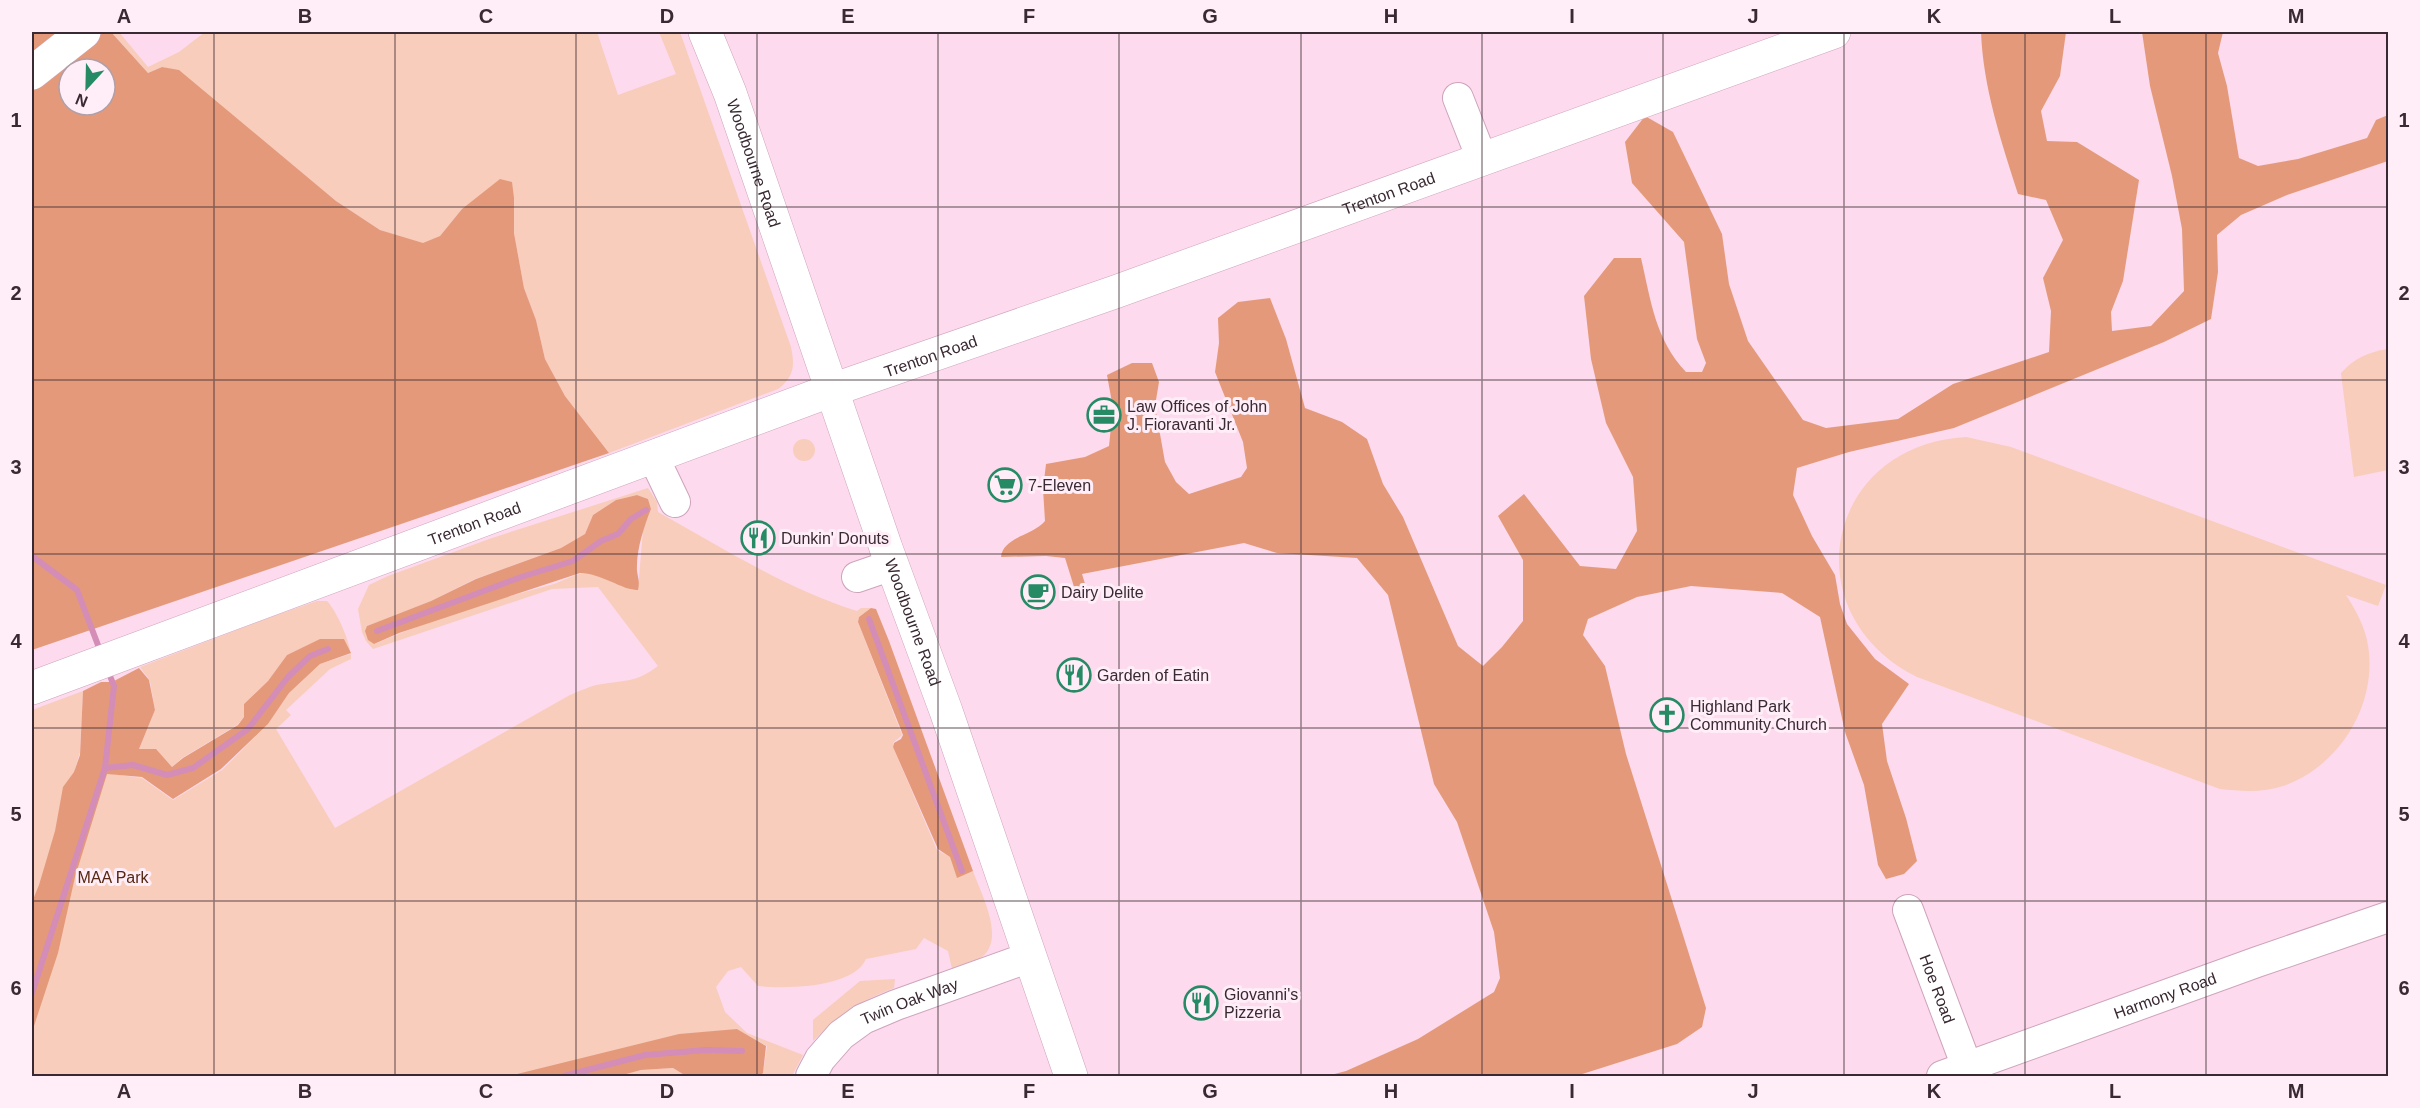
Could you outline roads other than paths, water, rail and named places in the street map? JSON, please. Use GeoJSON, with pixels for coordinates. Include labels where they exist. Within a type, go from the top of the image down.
{"type":"FeatureCollection","features":[{"type":"Feature","properties":{"kind":"main road"},"geometry":{"type":"LineString","coordinates":[[32,73],[84,32]]}},
{"type":"Feature","properties":{"kind":"main road","name":"Woodbourne Road"},"geometry":{"type":"LineString","coordinates":[[705,32],[730,93],[1071,1077]]}},
{"type":"Feature","properties":{"kind":"main road","name":"Trenton Road"},"geometry":{"type":"LineString","coordinates":[[32,688],[832,390],[1115,292],[1834,32]]}},
{"type":"Feature","properties":{"kind":"street"},"geometry":{"type":"LineString","coordinates":[[1458,98],[1482,159]]}},
{"type":"Feature","properties":{"kind":"street"},"geometry":{"type":"LineString","coordinates":[[653,456],[675,502]]}},
{"type":"Feature","properties":{"kind":"street"},"geometry":{"type":"LineString","coordinates":[[857,577],[892,565]]}},
{"type":"Feature","properties":{"kind":"street","name":"Hoe Road"},"geometry":{"type":"LineString","coordinates":[[1908,910],[1955,1072]]}},
{"type":"Feature","properties":{"kind":"street","name":"Harmony Road"},"geometry":{"type":"LineString","coordinates":[[1955,1072],[2388,917]]}},
{"type":"Feature","properties":{"kind":"street","name":"Twin Oak Way"},"geometry":{"type":"LineString","coordinates":[[811,1077],[820,1059],[841,1035],[863,1019],[1030,957]]}},
{"type":"Feature","properties":{"kind":"waterway"},"geometry":{"type":"LineString","coordinates":[[377,631],[521,577],[573,561],[601,541],[618,534],[631,519],[646,510]]}},
{"type":"Feature","properties":{"kind":"waterway"},"geometry":{"type":"LineString","coordinates":[[32,556],[77,590],[101,653]]}},
{"type":"Feature","properties":{"kind":"waterway"},"geometry":{"type":"LineString","coordinates":[[869,619],[962,871]]}},
{"type":"Feature","properties":{"kind":"waterway"},"geometry":{"type":"LineString","coordinates":[[105,768],[133,765],[167,775],[193,768],[248,729],[288,677],[310,656],[328,649]]}},
{"type":"Feature","properties":{"kind":"waterway"},"geometry":{"type":"LineString","coordinates":[[32,993],[105,768],[114,686],[108,671]]}},
{"type":"Feature","properties":{"kind":"waterway"},"geometry":{"type":"LineString","coordinates":[[564,1076],[645,1055],[706,1050],[742,1051]]}},
{"type":"Feature","properties":{"kind":"place","name":"Law Offices of John J. Fioravanti Jr."},"geometry":{"type":"Point","coordinates":[1104,415]}},
{"type":"Feature","properties":{"kind":"place","name":"7-Eleven"},"geometry":{"type":"Point","coordinates":[1005,485]}},
{"type":"Feature","properties":{"kind":"place","name":"Dunkin' Donuts"},"geometry":{"type":"Point","coordinates":[758,538]}},
{"type":"Feature","properties":{"kind":"place","name":"Dairy Delite"},"geometry":{"type":"Point","coordinates":[1038,592]}},
{"type":"Feature","properties":{"kind":"place","name":"Garden of Eatin"},"geometry":{"type":"Point","coordinates":[1074,675]}},
{"type":"Feature","properties":{"kind":"place","name":"Highland Park Community Church"},"geometry":{"type":"Point","coordinates":[1667,715]}},
{"type":"Feature","properties":{"kind":"place","name":"Giovanni's Pizzeria"},"geometry":{"type":"Point","coordinates":[1201,1003]}},
{"type":"Feature","properties":{"kind":"park label","name":"MAA Park"},"geometry":{"type":"Point","coordinates":[113,877]}}]}
